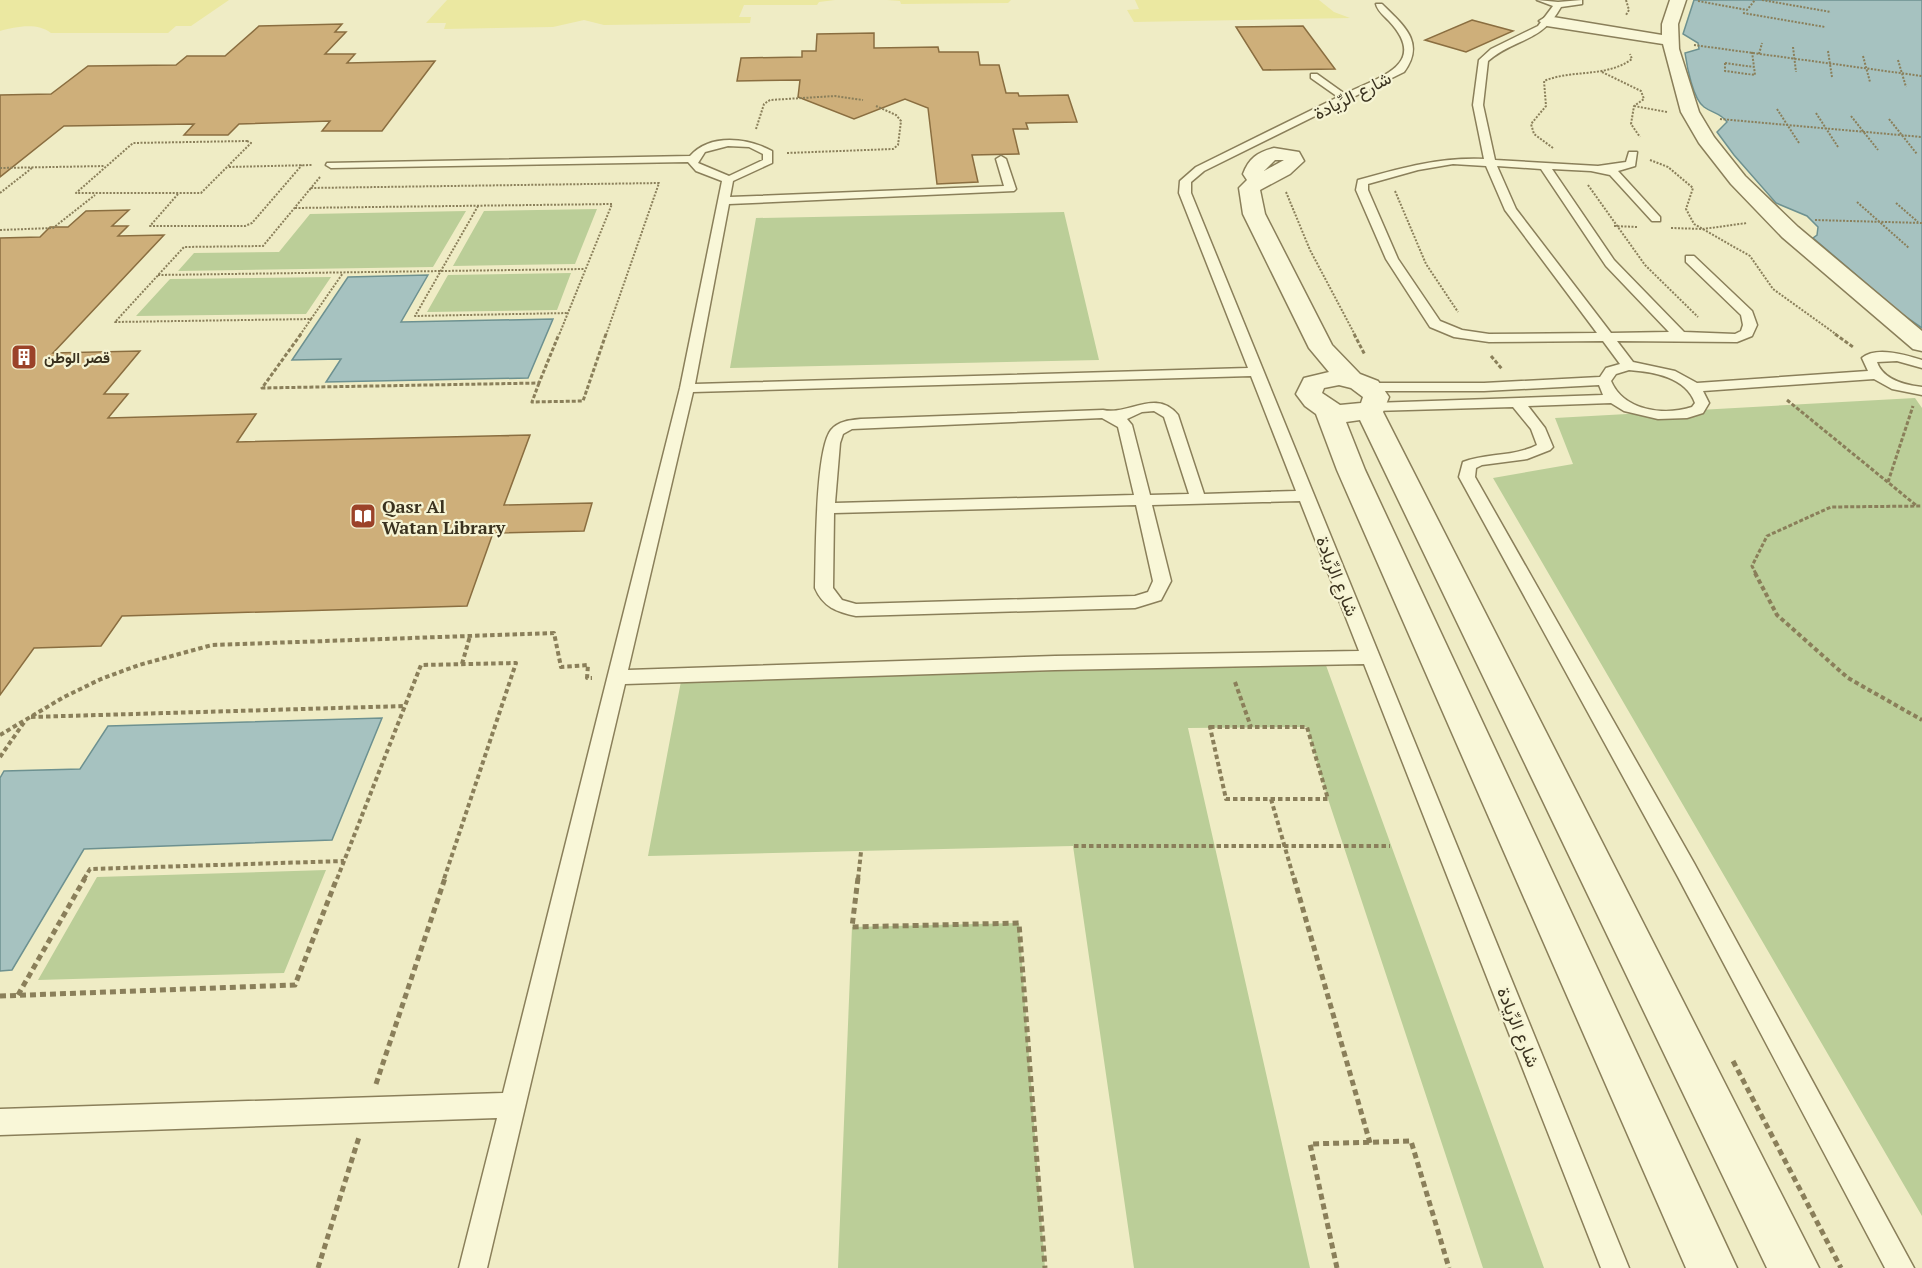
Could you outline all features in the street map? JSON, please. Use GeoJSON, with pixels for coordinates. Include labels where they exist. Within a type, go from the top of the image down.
{"type":"FeatureCollection","features":[{"type":"Feature","properties":{"kind":"street"},"geometry":{"type":"LineString","coordinates":[[1678,0],[1670,24],[1679,79],[1690,112],[1706,139],[1738,180],[1779,221],[1922,344]]}},
{"type":"Feature","properties":{"kind":"street"},"geometry":{"type":"LineString","coordinates":[[1546,21],[1672,41]]}},
{"type":"Feature","properties":{"kind":"street"},"geometry":{"type":"LineString","coordinates":[[1257,180],[1249,188],[1248,195],[1254,214],[1321,348],[1365,396],[1794,1268]]}},
{"type":"Feature","properties":{"kind":"street"},"geometry":{"type":"LineString","coordinates":[[1321,348],[1324,394],[1351,470],[1712,1268]]}},
{"type":"Feature","properties":{"kind":"street"},"geometry":{"type":"LineString","coordinates":[[1324,394],[1349,414],[1365,396]]}},
{"type":"Feature","properties":{"kind":"street"},"geometry":{"type":"LineString","coordinates":[[1324,394],[1365,396]]}},
{"type":"Feature","properties":{"kind":"lane"},"geometry":{"type":"LineString","coordinates":[[1541,0],[1558,5],[1574,6],[1580,3],[1578,0]]}},
{"type":"Feature","properties":{"kind":"lane"},"geometry":{"type":"LineString","coordinates":[[1558,5],[1551,20],[1546,21],[1545,27],[1500,48],[1485,60],[1478,105],[1490,163],[1512,210],[1629,366]]}},
{"type":"Feature","properties":{"kind":"lane","name":"شارع الرِّيادة"},"geometry":{"type":"LineString","coordinates":[[1379,6],[1407,38],[1411,54],[1406,65],[1394,75],[1200,169],[1186,182],[1185,194],[1615,1268]]}},
{"type":"Feature","properties":{"kind":"lane"},"geometry":{"type":"LineString","coordinates":[[1314,76],[1346,99]]}},
{"type":"Feature","properties":{"kind":"lane"},"geometry":{"type":"LineString","coordinates":[[330,165],[693,159],[701,150],[718,144],[751,144],[768,153],[768,161],[763,166],[728,179],[698,168],[693,159]]}},
{"type":"Feature","properties":{"kind":"lane"},"geometry":{"type":"LineString","coordinates":[[1633,154],[1631,164],[1620,168],[1436,162],[1362,182],[1392,260],[1435,324],[1444,330],[1475,337],[1737,338],[1747,333],[1750,325],[1747,314],[1690,259]]}},
{"type":"Feature","properties":{"kind":"lane"},"geometry":{"type":"LineString","coordinates":[[725,201],[1010,189],[1000,159]]}},
{"type":"Feature","properties":{"kind":"lane"},"geometry":{"type":"LineString","coordinates":[[1544,165],[1576,216],[1610,263],[1680,336]]}},
{"type":"Feature","properties":{"kind":"lane"},"geometry":{"type":"LineString","coordinates":[[1592,168],[1614,173],[1652,223]]}},
{"type":"Feature","properties":{"kind":"lane"},"geometry":{"type":"LineString","coordinates":[[473,1268],[687,388],[728,179]]}},
{"type":"Feature","properties":{"kind":"lane"},"geometry":{"type":"LineString","coordinates":[[1921,391],[1895,385],[1876,375],[1871,369],[1869,358],[1898,357],[1922,364]]}},
{"type":"Feature","properties":{"kind":"lane"},"geometry":{"type":"LineString","coordinates":[[1365,396],[1516,393],[1615,399],[1642,412],[1675,417],[1698,410],[1702,403],[1694,387],[1672,374],[1629,366],[1611,371],[1604,381],[1605,387],[1615,399]]}},
{"type":"Feature","properties":{"kind":"lane"},"geometry":{"type":"LineString","coordinates":[[687,388],[1257,372]]}},
{"type":"Feature","properties":{"kind":"lane"},"geometry":{"type":"LineString","coordinates":[[1694,387],[1876,375]]}},
{"type":"Feature","properties":{"kind":"lane"},"geometry":{"type":"LineString","coordinates":[[1365,396],[1516,393],[1604,381]]}},
{"type":"Feature","properties":{"kind":"lane"},"geometry":{"type":"LineString","coordinates":[[1516,393],[1538,428],[1545,447],[1533,455],[1481,459],[1468,465],[1467,477],[1686,870],[1900,1268]]}},
{"type":"Feature","properties":{"kind":"lane"},"geometry":{"type":"LineString","coordinates":[[1117,418],[1135,408],[1152,406],[1162,408],[1171,416],[1198,498]]}},
{"type":"Feature","properties":{"kind":"lane"},"geometry":{"type":"LineString","coordinates":[[1102,414],[1117,418],[1125,425],[1162,581],[1155,596],[1136,603],[856,610],[834,603],[824,588],[827,508],[834,441],[836,434],[849,424],[1102,414]]}},
{"type":"Feature","properties":{"kind":"lane"},"geometry":{"type":"LineString","coordinates":[[827,508],[1306,496]]}},
{"type":"Feature","properties":{"kind":"lane"},"geometry":{"type":"LineString","coordinates":[[616,677],[1227,659],[1371,657]]}},
{"type":"Feature","properties":{"kind":"lane"},"geometry":{"type":"LineString","coordinates":[[0,1122],[369,1107],[511,1105]]}},
{"type":"Feature","properties":{"kind":"path"},"geometry":{"type":"LineString","coordinates":[[1694,0],[1747,10]]}},
{"type":"Feature","properties":{"kind":"path"},"geometry":{"type":"LineString","coordinates":[[1742,14],[1755,0]]}},
{"type":"Feature","properties":{"kind":"path"},"geometry":{"type":"LineString","coordinates":[[1762,0],[1831,12]]}},
{"type":"Feature","properties":{"kind":"path"},"geometry":{"type":"LineString","coordinates":[[1742,14],[1825,27]]}},
{"type":"Feature","properties":{"kind":"path"},"geometry":{"type":"LineString","coordinates":[[1760,54],[1762,43]]}},
{"type":"Feature","properties":{"kind":"path"},"geometry":{"type":"LineString","coordinates":[[1699,46],[1922,76]]}},
{"type":"Feature","properties":{"kind":"path"},"geometry":{"type":"LineString","coordinates":[[1793,46],[1796,72]]}},
{"type":"Feature","properties":{"kind":"path"},"geometry":{"type":"LineString","coordinates":[[1828,51],[1832,77]]}},
{"type":"Feature","properties":{"kind":"path"},"geometry":{"type":"LineString","coordinates":[[1752,52],[1754,67],[1755,75],[1725,70],[1725,63],[1754,67]]}},
{"type":"Feature","properties":{"kind":"path"},"geometry":{"type":"LineString","coordinates":[[1863,56],[1870,82]]}},
{"type":"Feature","properties":{"kind":"path"},"geometry":{"type":"LineString","coordinates":[[1898,60],[1906,87]]}},
{"type":"Feature","properties":{"kind":"path"},"geometry":{"type":"LineString","coordinates":[[1562,150],[1553,148],[1534,134],[1532,124],[1544,114],[1549,102],[1544,81],[1557,74],[1602,72],[1641,91],[1644,99],[1634,106],[1631,124],[1640,137],[1634,144],[1633,154],[1668,167],[1693,188],[1686,209],[1695,224],[1750,256],[1773,289],[1869,358]]}},
{"type":"Feature","properties":{"kind":"path"},"geometry":{"type":"LineString","coordinates":[[751,144],[764,104],[770,100],[835,96],[863,100]]}},
{"type":"Feature","properties":{"kind":"path"},"geometry":{"type":"LineString","coordinates":[[768,153],[893,149],[898,145],[901,121],[896,115],[876,106]]}},
{"type":"Feature","properties":{"kind":"path"},"geometry":{"type":"LineString","coordinates":[[1777,109],[1799,143]]}},
{"type":"Feature","properties":{"kind":"path"},"geometry":{"type":"LineString","coordinates":[[1816,113],[1838,147]]}},
{"type":"Feature","properties":{"kind":"path"},"geometry":{"type":"LineString","coordinates":[[1851,116],[1878,150]]}},
{"type":"Feature","properties":{"kind":"path"},"geometry":{"type":"LineString","coordinates":[[1725,119],[1922,137]]}},
{"type":"Feature","properties":{"kind":"path"},"geometry":{"type":"LineString","coordinates":[[1889,119],[1917,154]]}},
{"type":"Feature","properties":{"kind":"path"},"geometry":{"type":"LineString","coordinates":[[251,142],[204,191],[178,194],[95,195],[76,192],[106,166],[129,146],[137,143],[251,142]]}},
{"type":"Feature","properties":{"kind":"path"},"geometry":{"type":"LineString","coordinates":[[178,194],[150,223],[150,226],[245,226],[252,223],[302,165]]}},
{"type":"Feature","properties":{"kind":"path"},"geometry":{"type":"LineString","coordinates":[[228,167],[330,165]]}},
{"type":"Feature","properties":{"kind":"path"},"geometry":{"type":"LineString","coordinates":[[311,319],[115,322],[184,247],[263,246],[330,165]]}},
{"type":"Feature","properties":{"kind":"path"},"geometry":{"type":"LineString","coordinates":[[0,168],[106,166]]}},
{"type":"Feature","properties":{"kind":"path"},"geometry":{"type":"LineString","coordinates":[[0,193],[32,168]]}},
{"type":"Feature","properties":{"kind":"path"},"geometry":{"type":"LineString","coordinates":[[1387,174],[1426,264],[1516,393]]}},
{"type":"Feature","properties":{"kind":"path"},"geometry":{"type":"LineString","coordinates":[[295,208],[612,204],[532,402],[583,401],[659,183],[311,188]]}},
{"type":"Feature","properties":{"kind":"path"},"geometry":{"type":"LineString","coordinates":[[0,230],[53,228],[95,195]]}},
{"type":"Feature","properties":{"kind":"path"},"geometry":{"type":"LineString","coordinates":[[1857,202],[1909,248]]}},
{"type":"Feature","properties":{"kind":"path"},"geometry":{"type":"LineString","coordinates":[[1896,203],[1922,224]]}},
{"type":"Feature","properties":{"kind":"path"},"geometry":{"type":"LineString","coordinates":[[478,206],[415,316],[568,313]]}},
{"type":"Feature","properties":{"kind":"path"},"geometry":{"type":"LineString","coordinates":[[1670,228],[1703,229],[1779,221],[1922,224]]}},
{"type":"Feature","properties":{"kind":"path"},"geometry":{"type":"LineString","coordinates":[[1614,226],[1652,223]]}},
{"type":"Feature","properties":{"kind":"path"},"geometry":{"type":"LineString","coordinates":[[158,275],[585,269]]}},
{"type":"Feature","properties":{"kind":"path"},"geometry":{"type":"LineString","coordinates":[[343,273],[262,388],[539,383]]}},
{"type":"Feature","properties":{"kind":"path"},"geometry":{"type":"LineString","coordinates":[[1888,483],[1921,391]]}},
{"type":"Feature","properties":{"kind":"path"},"geometry":{"type":"LineString","coordinates":[[1922,506],[1831,507],[1767,536],[1752,566],[1777,615],[1848,678],[1922,720]]}},
{"type":"Feature","properties":{"kind":"path"},"geometry":{"type":"LineString","coordinates":[[0,735],[28,717],[101,679],[157,659],[212,645],[554,633],[561,667],[588,665],[587,678],[616,677]]}},
{"type":"Feature","properties":{"kind":"path"},"geometry":{"type":"LineString","coordinates":[[462,664],[470,636]]}},
{"type":"Feature","properties":{"kind":"path"},"geometry":{"type":"LineString","coordinates":[[1227,659],[1251,726]]}},
{"type":"Feature","properties":{"kind":"path"},"geometry":{"type":"LineString","coordinates":[[0,996],[296,985],[421,666],[516,663],[318,1268]]}},
{"type":"Feature","properties":{"kind":"path"},"geometry":{"type":"LineString","coordinates":[[28,717],[405,706]]}},
{"type":"Feature","properties":{"kind":"path"},"geometry":{"type":"LineString","coordinates":[[0,757],[28,717]]}},
{"type":"Feature","properties":{"kind":"path"},"geometry":{"type":"LineString","coordinates":[[1251,726],[1307,726],[1328,799],[1226,799],[1210,727],[1251,726]]}},
{"type":"Feature","properties":{"kind":"path"},"geometry":{"type":"LineString","coordinates":[[1271,799],[1370,1143]]}},
{"type":"Feature","properties":{"kind":"path"},"geometry":{"type":"LineString","coordinates":[[1074,846],[1390,846]]}},
{"type":"Feature","properties":{"kind":"path"},"geometry":{"type":"LineString","coordinates":[[861,852],[852,927],[1019,923],[1045,1268]]}},
{"type":"Feature","properties":{"kind":"path"},"geometry":{"type":"LineString","coordinates":[[18,996],[90,869],[344,861]]}},
{"type":"Feature","properties":{"kind":"path"},"geometry":{"type":"LineString","coordinates":[[1337,1268],[1310,1144],[1411,1141],[1449,1268]]}},
{"type":"Feature","properties":{"kind":"green space"},"geometry":{"type":"Polygon","coordinates":[[[597,209],[575,264],[453,266],[484,211],[597,209]]]}},
{"type":"Feature","properties":{"kind":"green space"},"geometry":{"type":"Polygon","coordinates":[[[466,211],[433,267],[178,271],[194,253],[279,252],[310,214],[466,211]]]}},
{"type":"Feature","properties":{"kind":"green space"},"geometry":{"type":"Polygon","coordinates":[[[1064,212],[1099,360],[730,368],[756,218],[1064,212]]]}},
{"type":"Feature","properties":{"kind":"green space"},"geometry":{"type":"Polygon","coordinates":[[[571,273],[557,310],[427,312],[448,275],[571,273]]]}},
{"type":"Feature","properties":{"kind":"green space"},"geometry":{"type":"Polygon","coordinates":[[[331,277],[306,314],[136,316],[170,279],[331,277]]]}},
{"type":"Feature","properties":{"kind":"green space"},"geometry":{"type":"Polygon","coordinates":[[[1915,398],[1922,408],[1922,1216],[1493,478],[1573,464],[1555,418],[1915,398]]]}},
{"type":"Feature","properties":{"kind":"green space"},"geometry":{"type":"Polygon","coordinates":[[[1323,657],[1544,1268],[1483,1268],[1328,799],[1307,727],[1188,728],[1310,1268],[1134,1268],[1073,846],[648,856],[682,676],[1323,657]]]}},
{"type":"Feature","properties":{"kind":"green space"},"geometry":{"type":"Polygon","coordinates":[[[326,870],[284,973],[38,980],[97,877],[326,870]]]}},
{"type":"Feature","properties":{"kind":"green space"},"geometry":{"type":"Polygon","coordinates":[[[1019,923],[1045,1268],[838,1268],[852,927],[1019,923]]]}},
{"type":"Feature","properties":{"kind":"sand"},"geometry":{"type":"Polygon","coordinates":[[[0,0],[229,0],[191,26],[176,26],[168,33],[51,33],[33,26],[0,31],[0,0]]]}},
{"type":"Feature","properties":{"kind":"sand"},"geometry":{"type":"Polygon","coordinates":[[[447,0],[835,0],[819,2],[817,5],[744,5],[739,17],[751,17],[750,23],[604,25],[584,20],[553,27],[444,29],[446,23],[426,23],[447,0]]]}},
{"type":"Feature","properties":{"kind":"sand"},"geometry":{"type":"Polygon","coordinates":[[[887,0],[1011,0],[1008,3],[901,4],[900,1],[887,0]]]}},
{"type":"Feature","properties":{"kind":"sand"},"geometry":{"type":"Polygon","coordinates":[[[1135,0],[1319,0],[1334,12],[1350,18],[1134,22],[1127,10],[1139,9],[1135,0]]]}},
{"type":"Feature","properties":{"kind":"water"},"geometry":{"type":"Polygon","coordinates":[[[1694,0],[1922,0],[1922,328],[1902,314],[1813,238],[1817,235],[1818,227],[1807,216],[1776,203],[1717,132],[1727,122],[1700,103],[1691,82],[1686,59],[1685,53],[1699,49],[1698,43],[1683,34],[1694,0]]]}},
{"type":"Feature","properties":{"kind":"water"},"geometry":{"type":"Polygon","coordinates":[[[428,275],[401,322],[553,319],[528,378],[326,382],[341,359],[292,360],[348,277],[428,275]]]}},
{"type":"Feature","properties":{"kind":"water"},"geometry":{"type":"Polygon","coordinates":[[[382,718],[332,840],[84,849],[12,970],[0,971],[0,778],[4,771],[80,769],[108,726],[382,718]]]}},
{"type":"Feature","properties":{"kind":"building"},"geometry":{"type":"Polygon","coordinates":[[[1472,20],[1513,31],[1466,52],[1425,40],[1472,20]]]}},
{"type":"Feature","properties":{"kind":"building"},"geometry":{"type":"Polygon","coordinates":[[[342,24],[335,32],[346,32],[325,54],[355,54],[347,63],[435,61],[382,131],[322,131],[330,121],[239,124],[228,135],[184,135],[194,124],[64,126],[0,177],[0,95],[51,94],[88,66],[176,65],[187,56],[225,56],[259,26],[342,24]]]}},
{"type":"Feature","properties":{"kind":"building"},"geometry":{"type":"Polygon","coordinates":[[[1303,26],[1335,69],[1263,70],[1236,27],[1303,26]]]}},
{"type":"Feature","properties":{"kind":"building"},"geometry":{"type":"Polygon","coordinates":[[[874,33],[874,48],[938,47],[939,52],[978,52],[980,65],[999,65],[1006,93],[1018,93],[1019,96],[1068,95],[1077,122],[1026,123],[1028,129],[1013,129],[1019,154],[972,155],[978,182],[937,184],[928,108],[905,99],[854,119],[798,97],[800,80],[737,81],[741,58],[802,57],[802,51],[816,51],[817,34],[874,33]]]}},
{"type":"Feature","properties":{"kind":"building","name":"قصر الوطن"},"geometry":{"type":"Polygon","coordinates":[[[129,210],[112,226],[128,226],[118,236],[164,235],[53,353],[140,351],[104,394],[128,394],[108,418],[256,414],[237,442],[530,435],[504,505],[592,503],[584,531],[493,533],[467,606],[122,616],[101,646],[34,648],[0,695],[0,238],[40,237],[50,227],[68,227],[86,211],[129,210]]]}},
{"type":"Feature","properties":{"kind":"place","name":"قصر الوطن"},"geometry":{"type":"Point","coordinates":[24,357]}},
{"type":"Feature","properties":{"kind":"place","name":"Qasr Al Watan Library"},"geometry":{"type":"Point","coordinates":[363,516]}}]}
